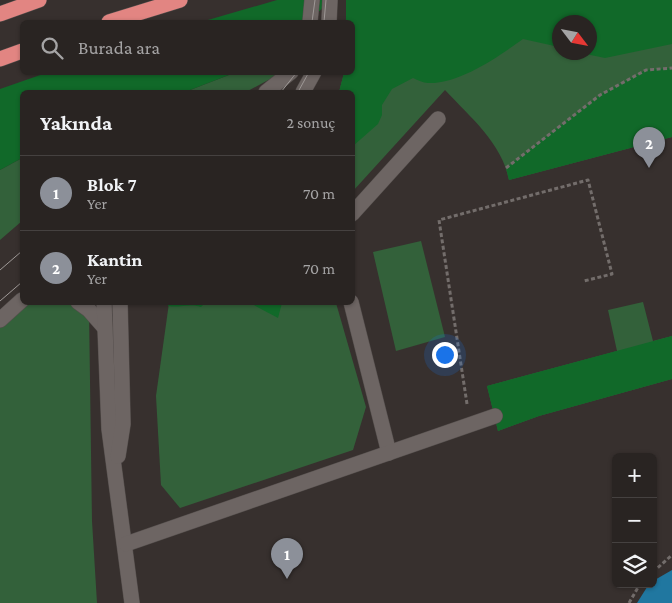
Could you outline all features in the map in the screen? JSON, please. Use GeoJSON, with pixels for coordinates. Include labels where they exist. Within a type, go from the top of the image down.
{"type":"FeatureCollection","features":[{"type":"Feature","properties":{"kind":"highway"},"geometry":{"type":"LineString","coordinates":[[0,14],[39,0]]}},
{"type":"Feature","properties":{"kind":"highway"},"geometry":{"type":"LineString","coordinates":[[115,20],[180,0]]}},
{"type":"Feature","properties":{"kind":"highway"},"geometry":{"type":"LineString","coordinates":[[0,59],[20,52]]}},
{"type":"Feature","properties":{"kind":"street"},"geometry":{"type":"LineString","coordinates":[[310,20],[312,0]]}},
{"type":"Feature","properties":{"kind":"street"},"geometry":{"type":"LineString","coordinates":[[329,20],[330,0]]}},
{"type":"Feature","properties":{"kind":"street"},"geometry":{"type":"LineString","coordinates":[[269,90],[288,75]]}},
{"type":"Feature","properties":{"kind":"street"},"geometry":{"type":"LineString","coordinates":[[304,90],[312,75]]}},
{"type":"Feature","properties":{"kind":"street"},"geometry":{"type":"LineString","coordinates":[[355,211],[438,119]]}},
{"type":"Feature","properties":{"kind":"street"},"geometry":{"type":"LineString","coordinates":[[0,320],[20,303]]}},
{"type":"Feature","properties":{"kind":"street"},"geometry":{"type":"LineString","coordinates":[[82,305],[104,327]]}},
{"type":"Feature","properties":{"kind":"street"},"geometry":{"type":"LineString","coordinates":[[104,305],[109,429],[116,468],[132,603]]}},
{"type":"Feature","properties":{"kind":"street"},"geometry":{"type":"LineString","coordinates":[[116,468],[123,424],[120,305]]}},
{"type":"Feature","properties":{"kind":"street"},"geometry":{"type":"LineString","coordinates":[[352,305],[389,453]]}},
{"type":"Feature","properties":{"kind":"street"},"geometry":{"type":"LineString","coordinates":[[126,544],[494,416]]}},
{"type":"Feature","properties":{"kind":"path"},"geometry":{"type":"LineString","coordinates":[[506,168],[600,95],[646,70],[672,68]]}},
{"type":"Feature","properties":{"kind":"path"},"geometry":{"type":"LineString","coordinates":[[470,424],[439,220],[588,180],[612,274],[584,282]]}},
{"type":"Feature","properties":{"kind":"path"},"geometry":{"type":"LineString","coordinates":[[657,568],[672,555]]}},
{"type":"Feature","properties":{"kind":"path"},"geometry":{"type":"LineString","coordinates":[[629,603],[638,588]]}},
{"type":"Feature","properties":{"kind":"green space"},"geometry":{"type":"Polygon","coordinates":[[[277,0],[331,0],[310,20],[208,20],[277,0]]]}},
{"type":"Feature","properties":{"kind":"green space"},"geometry":{"type":"Polygon","coordinates":[[[346,0],[672,0],[672,137],[509,180],[500,154],[492,142],[445,90],[355,189],[355,90],[340,90],[343,75],[355,75],[355,20],[346,20],[346,0]]]}},
{"type":"Feature","properties":{"kind":"green space"},"geometry":{"type":"Polygon","coordinates":[[[346,0],[672,0],[672,44],[605,58],[597,56],[597,15],[552,15],[552,45],[523,39],[478,68],[453,79],[428,83],[413,78],[392,89],[382,105],[382,115],[378,124],[355,144],[355,90],[340,90],[343,75],[355,75],[355,20],[346,20],[346,0]]]}},
{"type":"Feature","properties":{"kind":"green space"},"geometry":{"type":"Polygon","coordinates":[[[672,68],[672,137],[509,180],[506,168],[600,95],[646,70],[672,68]]]}},
{"type":"Feature","properties":{"kind":"green space"},"geometry":{"type":"Polygon","coordinates":[[[40,75],[229,75],[190,90],[20,90],[20,159],[0,170],[0,89],[40,75]]]}},
{"type":"Feature","properties":{"kind":"green space"},"geometry":{"type":"Polygon","coordinates":[[[229,75],[277,75],[250,90],[190,90],[229,75]]]}},
{"type":"Feature","properties":{"kind":"green space"},"geometry":{"type":"Polygon","coordinates":[[[20,159],[20,223],[0,240],[0,170],[20,159]]]}},
{"type":"Feature","properties":{"kind":"green space"},"geometry":{"type":"Polygon","coordinates":[[[421,241],[445,337],[396,351],[373,252],[421,241]]]}},
{"type":"Feature","properties":{"kind":"green space"},"geometry":{"type":"Polygon","coordinates":[[[643,302],[653,341],[672,336],[672,379],[539,416],[498,431],[487,386],[617,351],[608,310],[643,302]]]}},
{"type":"Feature","properties":{"kind":"green space"},"geometry":{"type":"Polygon","coordinates":[[[20,304],[81,305],[89,310],[92,521],[97,603],[0,603],[0,320],[20,304]]]}},
{"type":"Feature","properties":{"kind":"green space"},"geometry":{"type":"Polygon","coordinates":[[[168,305],[193,305],[177,306],[168,305]]]}},
{"type":"Feature","properties":{"kind":"green space"},"geometry":{"type":"Polygon","coordinates":[[[169,305],[337,305],[366,407],[353,450],[180,508],[161,485],[156,396],[169,305]]]}},
{"type":"Feature","properties":{"kind":"green space"},"geometry":{"type":"Polygon","coordinates":[[[254,305],[281,305],[278,318],[254,305]]]}},
{"type":"Feature","properties":{"kind":"green space"},"geometry":{"type":"Polygon","coordinates":[[[672,336],[672,379],[539,416],[498,431],[487,386],[672,336]]]}},
{"type":"Feature","properties":{"kind":"water"},"geometry":{"type":"Polygon","coordinates":[[[672,570],[672,603],[637,603],[646,588],[657,588],[657,579],[672,570]]]}},
{"type":"Feature","properties":{"kind":"tram line"},"geometry":{"type":"LineString","coordinates":[[312,20],[315,0]]}},
{"type":"Feature","properties":{"kind":"tram line"},"geometry":{"type":"LineString","coordinates":[[324,20],[326,0]]}},
{"type":"Feature","properties":{"kind":"tram line"},"geometry":{"type":"LineString","coordinates":[[283,90],[295,75]]}},
{"type":"Feature","properties":{"kind":"tram line"},"geometry":{"type":"LineString","coordinates":[[299,90],[307,75]]}},
{"type":"Feature","properties":{"kind":"tram line"},"geometry":{"type":"LineString","coordinates":[[0,270],[20,253]]}},
{"type":"Feature","properties":{"kind":"tram line"},"geometry":{"type":"LineString","coordinates":[[0,301],[20,284]]}},
{"type":"Feature","properties":{"kind":"place","name":"Kantin"},"geometry":{"type":"Point","coordinates":[649,168]}},
{"type":"Feature","properties":{"kind":"place","name":"Blok 7"},"geometry":{"type":"Point","coordinates":[287,579]}}]}
